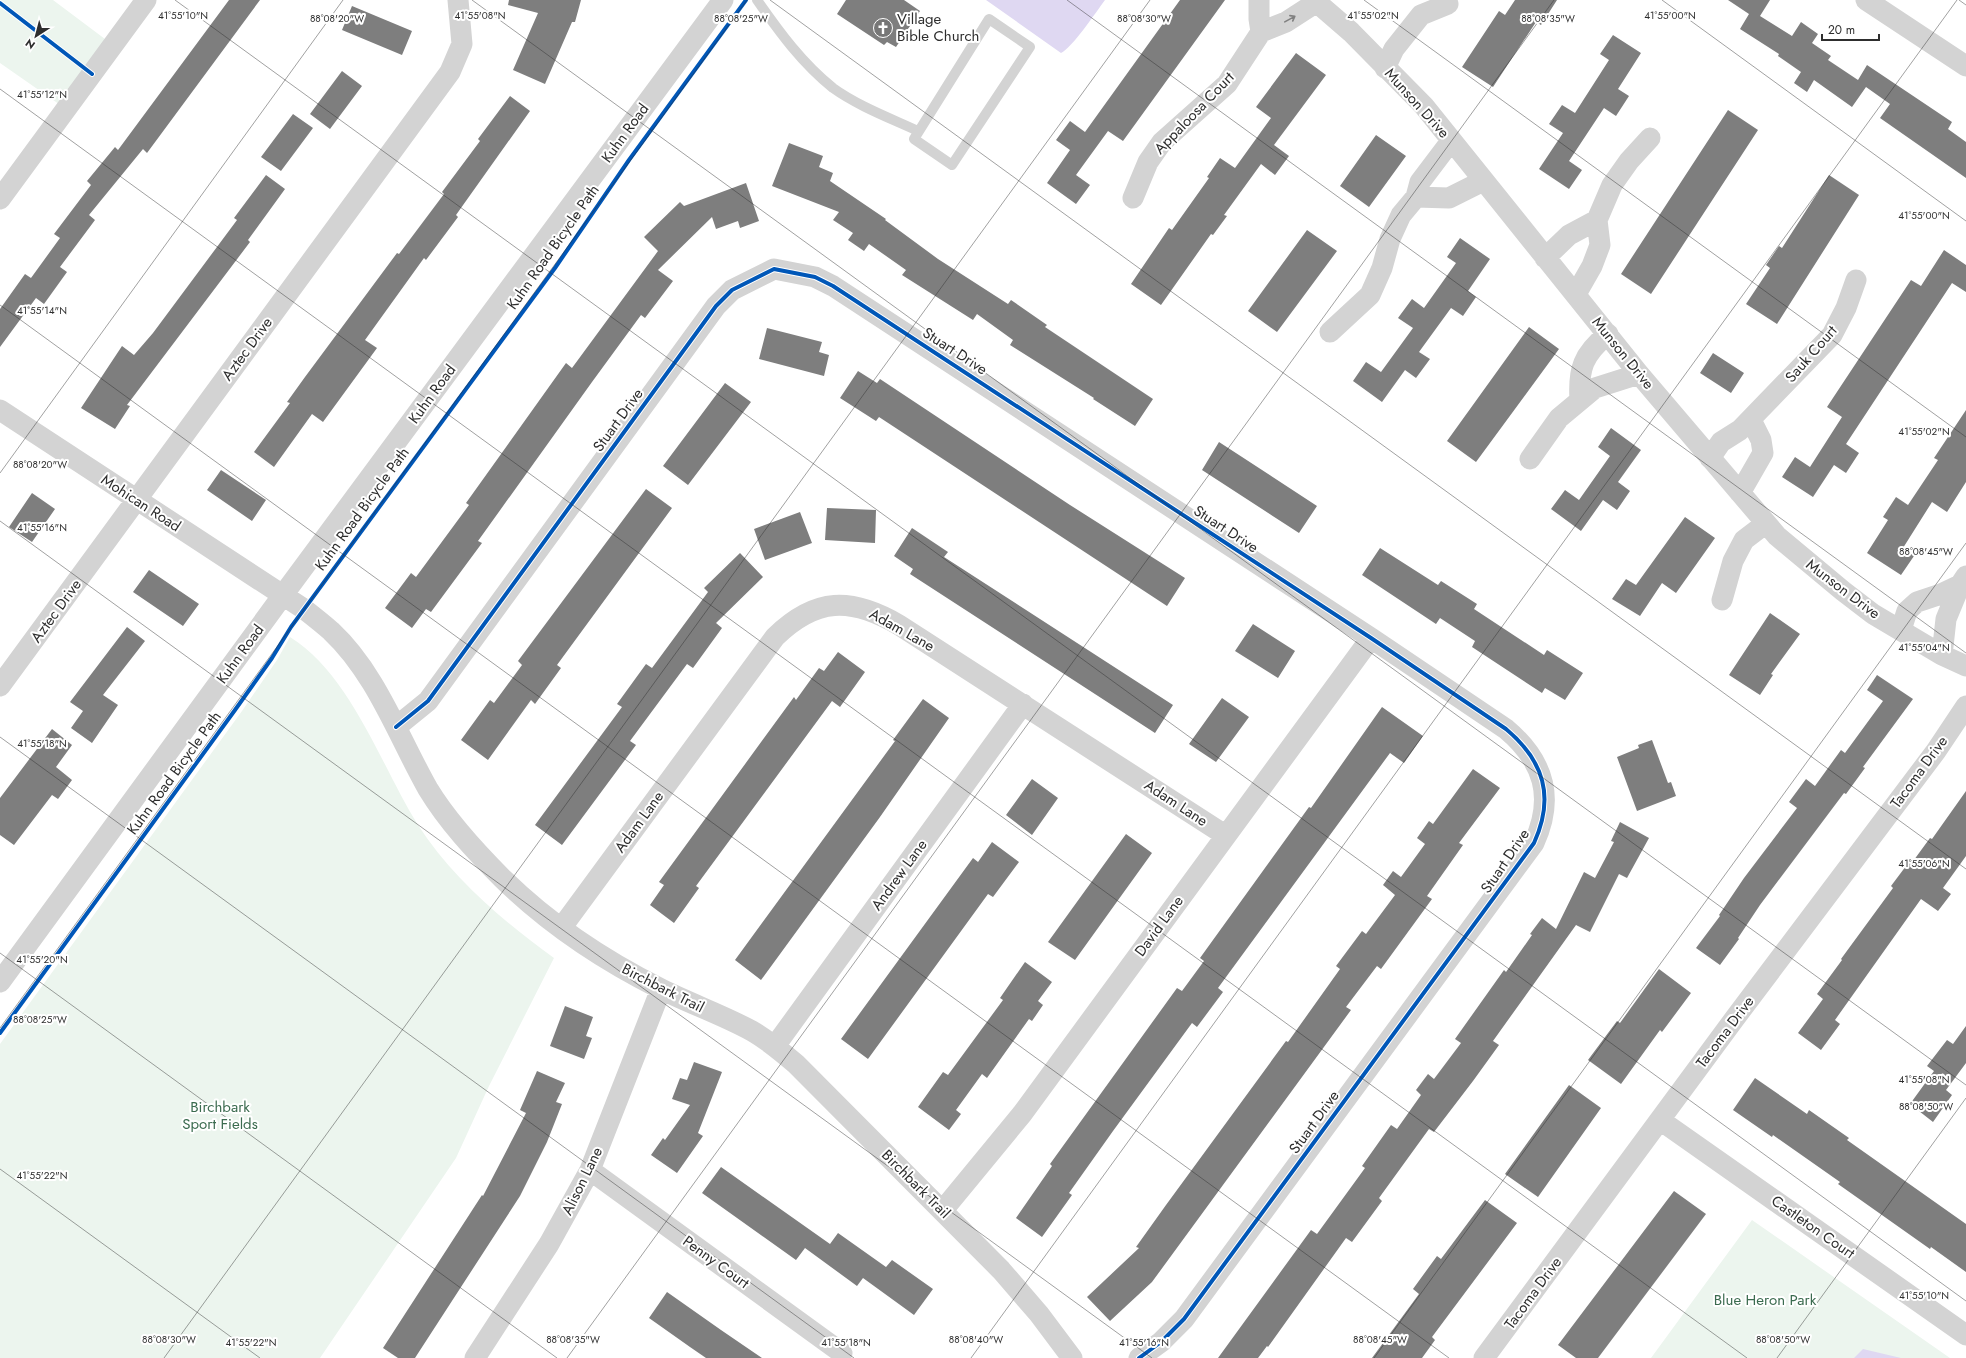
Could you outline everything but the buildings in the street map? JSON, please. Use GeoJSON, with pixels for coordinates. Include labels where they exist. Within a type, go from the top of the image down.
{"type":"FeatureCollection","features":[{"type":"Feature","properties":{"kind":"street"},"geometry":{"type":"LineString","coordinates":[[0,199],[146,0]]}},
{"type":"Feature","properties":{"kind":"street","name":"Aztec Drive"},"geometry":{"type":"LineString","coordinates":[[0,686],[450,72],[462,44],[458,0]]}},
{"type":"Feature","properties":{"kind":"street","name":"Kuhn Road"},"geometry":{"type":"LineString","coordinates":[[0,982],[283,595],[723,0]]}},
{"type":"Feature","properties":{"kind":"street"},"geometry":{"type":"LineString","coordinates":[[1259,0],[1258,19],[1261,32],[1286,22],[1316,1]]}},
{"type":"Feature","properties":{"kind":"street"},"geometry":{"type":"LineString","coordinates":[[1866,0],[1966,66]]}},
{"type":"Feature","properties":{"kind":"street","name":"Munson Drive"},"geometry":{"type":"LineString","coordinates":[[1316,1],[1351,32],[1424,106],[1545,258],[1765,524],[1777,536],[1873,614],[1942,655],[1966,666]]}},
{"type":"Feature","properties":{"kind":"street"},"geometry":{"type":"LineString","coordinates":[[1385,68],[1394,49],[1421,15],[1448,4]]}},
{"type":"Feature","properties":{"kind":"street","name":"Appaloosa Court"},"geometry":{"type":"LineString","coordinates":[[1133,198],[1148,162],[1162,142],[1227,84],[1261,32]]}},
{"type":"Feature","properties":{"kind":"street"},"geometry":{"type":"LineString","coordinates":[[1576,294],[1592,266],[1600,245],[1597,220],[1612,185],[1629,161],[1650,138]]}},
{"type":"Feature","properties":{"kind":"street"},"geometry":{"type":"LineString","coordinates":[[1330,332],[1370,295],[1382,268],[1390,239],[1401,215],[1416,197],[1420,182],[1451,141]]}},
{"type":"Feature","properties":{"kind":"street"},"geometry":{"type":"LineString","coordinates":[[1416,197],[1449,198],[1483,181]]}},
{"type":"Feature","properties":{"kind":"street"},"geometry":{"type":"LineString","coordinates":[[1545,258],[1570,235],[1597,220]]}},
{"type":"Feature","properties":{"kind":"street","name":"Stuart Drive"},"geometry":{"type":"LineString","coordinates":[[396,728],[428,701],[716,306],[732,290],[774,269],[816,277],[832,286],[1371,638],[1506,729],[1521,742],[1536,763],[1544,788],[1544,816],[1540,831],[1534,843],[1184,1319],[1161,1342],[1138,1358]]}},
{"type":"Feature","properties":{"kind":"street","name":"Sauk Court"},"geometry":{"type":"LineString","coordinates":[[1710,458],[1721,442],[1740,430],[1751,420],[1832,335],[1846,308],[1856,280]]}},
{"type":"Feature","properties":{"kind":"street"},"geometry":{"type":"LineString","coordinates":[[1580,400],[1579,383],[1581,366],[1594,346],[1608,334]]}},
{"type":"Feature","properties":{"kind":"street"},"geometry":{"type":"LineString","coordinates":[[1530,460],[1559,418],[1595,388],[1640,374]]}},
{"type":"Feature","properties":{"kind":"street","name":"Mohican Road"},"geometry":{"type":"LineString","coordinates":[[0,410],[283,595]]}},
{"type":"Feature","properties":{"kind":"street"},"geometry":{"type":"LineString","coordinates":[[1740,493],[1762,453],[1761,440],[1751,420]]}},
{"type":"Feature","properties":{"kind":"street"},"geometry":{"type":"LineString","coordinates":[[1722,600],[1733,561],[1744,540],[1765,524]]}},
{"type":"Feature","properties":{"kind":"street"},"geometry":{"type":"LineString","coordinates":[[1901,630],[1907,611],[1917,602],[1941,594],[1963,581]]}},
{"type":"Feature","properties":{"kind":"street"},"geometry":{"type":"LineString","coordinates":[[1942,655],[1946,619],[1963,581]]}},
{"type":"Feature","properties":{"kind":"street","name":"Birchbark Trail"},"geometry":{"type":"LineString","coordinates":[[283,595],[318,620],[345,646],[363,670],[428,788],[446,815],[466,840],[504,880],[562,927],[601,955],[661,989],[752,1031],[775,1046],[796,1064],[1006,1275],[1039,1314],[1072,1358]]}},
{"type":"Feature","properties":{"kind":"street","name":"Adam Lane"},"geometry":{"type":"LineString","coordinates":[[562,927],[775,637],[799,616],[814,610],[845,605],[863,608],[882,615],[1023,704],[1225,835]]}},
{"type":"Feature","properties":{"kind":"street","name":"David Lane"},"geometry":{"type":"LineString","coordinates":[[943,1210],[1022,1114],[1225,835],[1371,638]]}},
{"type":"Feature","properties":{"kind":"street","name":"Andrew Lane"},"geometry":{"type":"LineString","coordinates":[[775,1046],[1023,704]]}},
{"type":"Feature","properties":{"kind":"street","name":"Tacoma Drive"},"geometry":{"type":"LineString","coordinates":[[1484,1358],[1936,751],[1966,706]]}},
{"type":"Feature","properties":{"kind":"street","name":"Alison Lane"},"geometry":{"type":"LineString","coordinates":[[475,1358],[549,1244],[590,1170],[661,989]]}},
{"type":"Feature","properties":{"kind":"street","name":"Castleton Court"},"geometry":{"type":"LineString","coordinates":[[1660,1120],[1966,1335]]}},
{"type":"Feature","properties":{"kind":"street","name":"Penny Court"},"geometry":{"type":"LineString","coordinates":[[590,1170],[842,1354]]}},
{"type":"Feature","properties":{"kind":"lane"},"geometry":{"type":"LineString","coordinates":[[757,0],[787,43],[810,68],[834,89],[871,109],[918,131]]}},
{"type":"Feature","properties":{"kind":"lane"},"geometry":{"type":"LineString","coordinates":[[990,19],[1030,47],[952,165],[914,139],[918,131],[990,19]]}},
{"type":"Feature","properties":{"kind":"green space"},"geometry":{"type":"Polygon","coordinates":[[[0,0],[53,0],[113,45],[66,109],[0,63],[0,0]]]}},
{"type":"Feature","properties":{"kind":"green space","name":"Birchbark Sport Fields"},"geometry":{"type":"Polygon","coordinates":[[[290,637],[311,654],[331,674],[348,698],[363,723],[404,802],[418,825],[447,863],[480,898],[498,914],[554,958],[489,1086],[456,1158],[320,1358],[0,1358],[0,1044],[242,711],[277,660],[290,637]]]}},
{"type":"Feature","properties":{"kind":"green space","name":"Blue Heron Park"},"geometry":{"type":"Polygon","coordinates":[[[1752,1220],[1950,1358],[1651,1358],[1752,1220]]]}},
{"type":"Feature","properties":{"kind":"shaded area"},"geometry":{"type":"Polygon","coordinates":[[[986,0],[1105,0],[1077,37],[1066,50],[1061,53],[986,0]]]}},
{"type":"Feature","properties":{"kind":"shaded area"},"geometry":{"type":"Polygon","coordinates":[[[1863,1349],[1901,1358],[1854,1358],[1863,1349]]]}},
{"type":"Feature","properties":{"kind":"cycle path","name":"Kuhn Road Bicycle Path"},"geometry":{"type":"LineString","coordinates":[[0,1033],[235,710],[272,658],[291,627],[555,268],[629,160],[746,0]]}},
{"type":"Feature","properties":{"kind":"cycle path"},"geometry":{"type":"LineString","coordinates":[[0,3],[92,74]]}},
{"type":"Feature","properties":{"kind":"cycle path"},"geometry":{"type":"LineString","coordinates":[[396,727],[428,701],[716,306],[732,290],[774,269],[815,277],[833,286],[1371,638],[1506,729],[1519,741],[1529,754],[1537,767],[1542,781],[1544,810],[1534,843],[1184,1319],[1161,1342],[1139,1358]]}},
{"type":"Feature","properties":{"kind":"place","name":"Village Bible Church"},"geometry":{"type":"Point","coordinates":[883,28]}}]}
